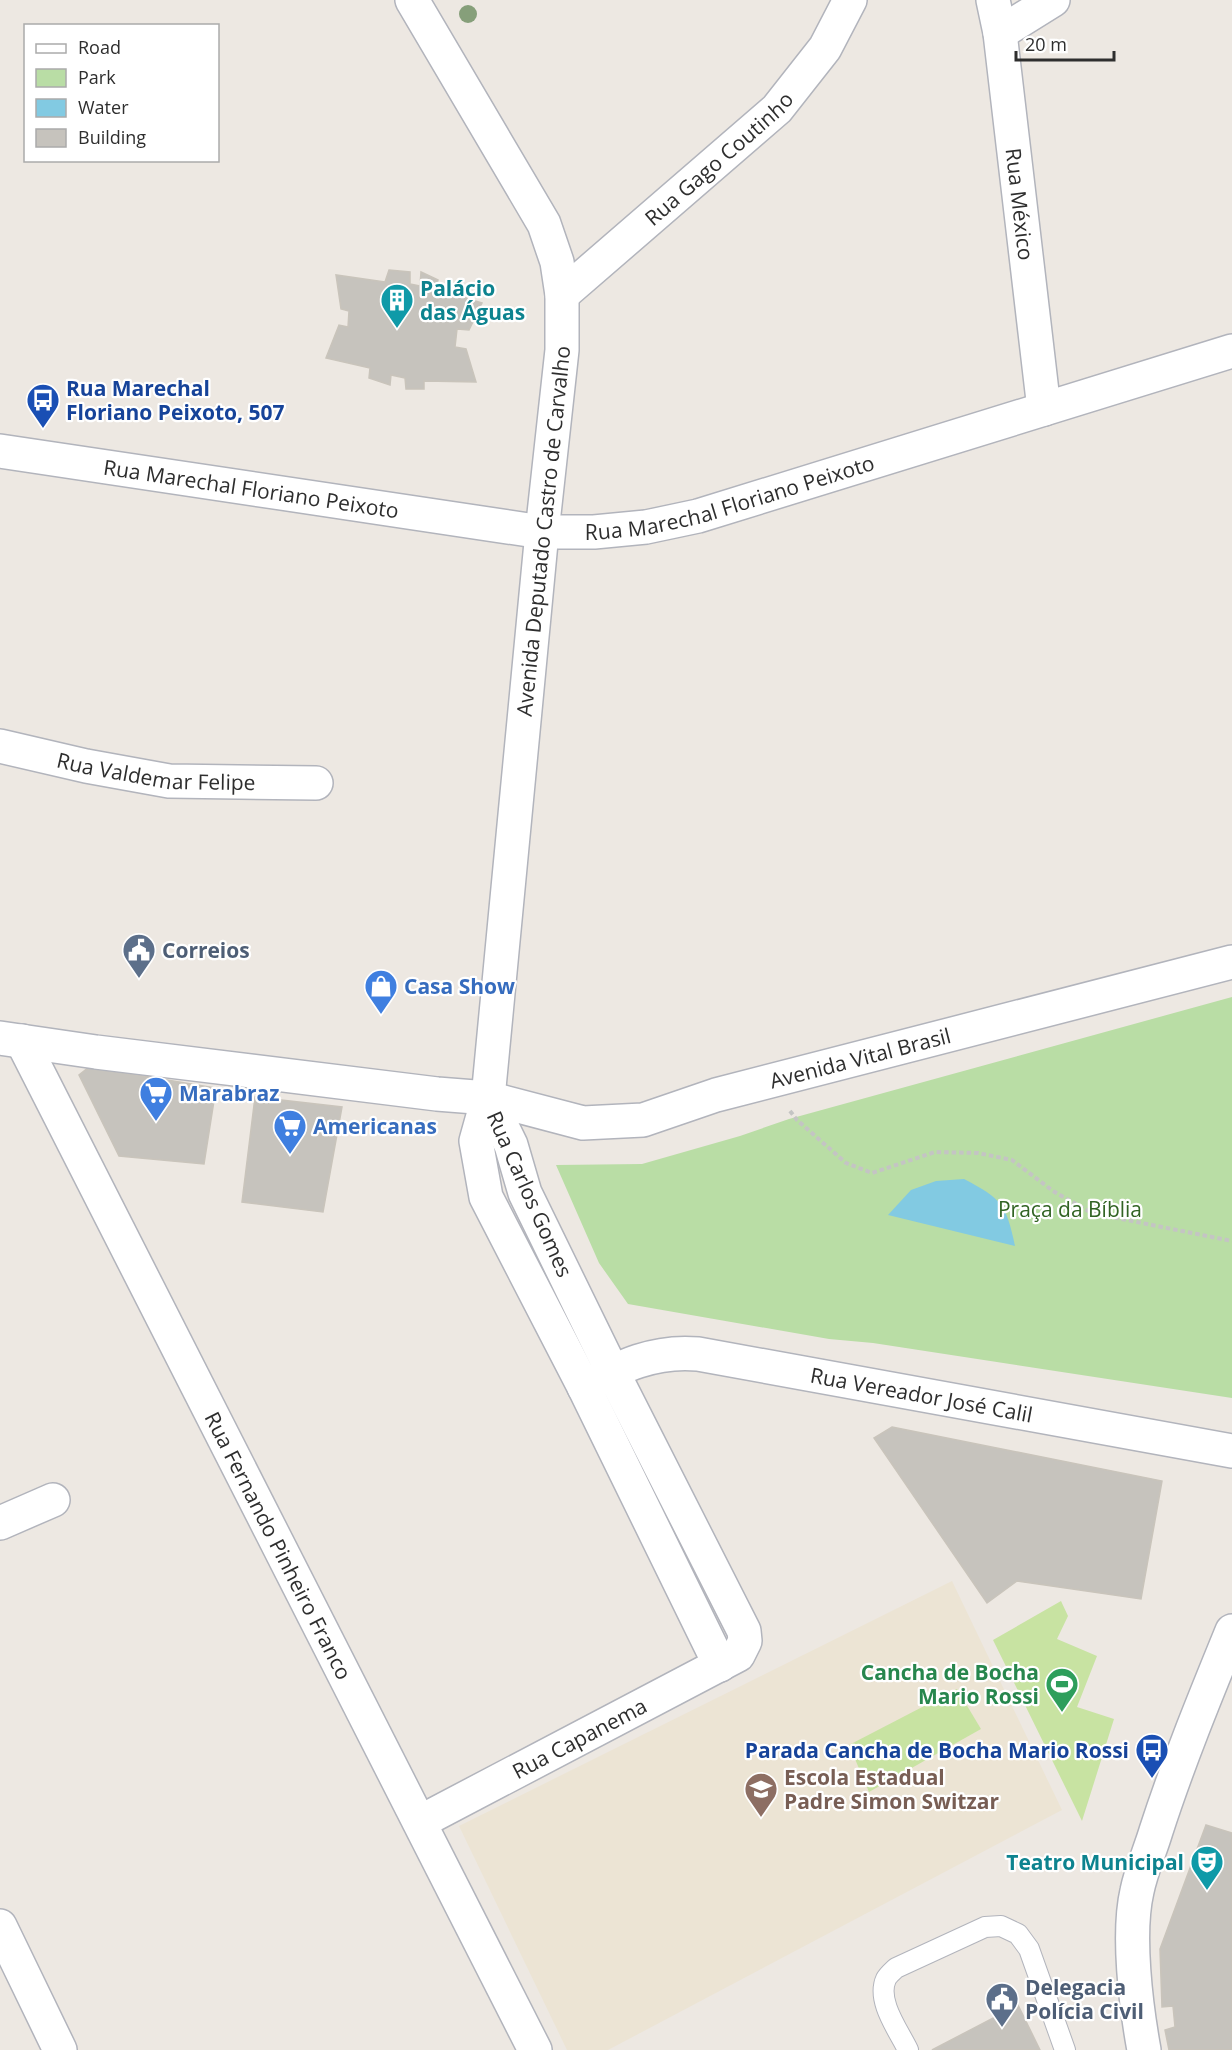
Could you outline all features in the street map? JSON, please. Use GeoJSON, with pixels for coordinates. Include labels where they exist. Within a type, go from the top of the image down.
{"type":"FeatureCollection","features":[{"type":"Feature","properties":{"kind":"street","name":"Avenida Deputado Castro de Carvalho"},"geometry":{"type":"LineString","coordinates":[[412,0],[544,224],[557,262],[562,296],[562,350],[542,532],[488,1098]]}},
{"type":"Feature","properties":{"kind":"street","name":"Rua Gago Coutinho"},"geometry":{"type":"LineString","coordinates":[[562,296],[777,109],[825,48],[850,0]]}},
{"type":"Feature","properties":{"kind":"street","name":"Rua México"},"geometry":{"type":"LineString","coordinates":[[993,0],[999,33],[1044,409]]}},
{"type":"Feature","properties":{"kind":"street"},"geometry":{"type":"LineString","coordinates":[[999,33],[1053,0]]}},
{"type":"Feature","properties":{"kind":"street","name":"Rua Marechal Floriano Peixoto"},"geometry":{"type":"LineString","coordinates":[[0,451],[542,532],[594,532],[646,527],[698,516],[1232,351]]}},
{"type":"Feature","properties":{"kind":"street","name":"Rua Valdemar Felipe"},"geometry":{"type":"LineString","coordinates":[[0,746],[86,766],[169,781],[315,783]]}},
{"type":"Feature","properties":{"kind":"street","name":"Avenida Vital Brasil"},"geometry":{"type":"LineString","coordinates":[[11,1039],[390,1088],[488,1098],[584,1123],[643,1120],[716,1095],[1232,962]]}},
{"type":"Feature","properties":{"kind":"street","name":"Rua Fernando Pinheiro Franco"},"geometry":{"type":"LineString","coordinates":[[11,1039],[420,1822],[535,2050]]}},
{"type":"Feature","properties":{"kind":"street","name":"Rua Carlos Gomes"},"geometry":{"type":"LineString","coordinates":[[488,1098],[511,1145],[525,1193],[744,1631],[745,1641],[729,1660],[486,1197],[476,1142],[488,1098]]}},
{"type":"Feature","properties":{"kind":"street","name":"Rua Vereador José Calil"},"geometry":{"type":"LineString","coordinates":[[584,1387],[612,1371],[651,1356],[679,1352],[1232,1451]]}},
{"type":"Feature","properties":{"kind":"street"},"geometry":{"type":"LineString","coordinates":[[0,1523],[53,1500]]}},
{"type":"Feature","properties":{"kind":"street"},"geometry":{"type":"LineString","coordinates":[[1144,2050],[1139,2019],[1133,1935],[1137,1892],[1174,1780],[1232,1631]]}},
{"type":"Feature","properties":{"kind":"street","name":"Rua Capanema"},"geometry":{"type":"LineString","coordinates":[[420,1822],[729,1660]]}},
{"type":"Feature","properties":{"kind":"street"},"geometry":{"type":"LineString","coordinates":[[0,1926],[60,2050]]}},
{"type":"Feature","properties":{"kind":"lane"},"geometry":{"type":"LineString","coordinates":[[908,2050],[886,2004],[883,1990],[887,1978],[896,1968],[985,1927],[1001,1926],[1018,1934],[1029,1949],[1065,2050]]}},
{"type":"Feature","properties":{"kind":"path"},"geometry":{"type":"LineString","coordinates":[[789,1110],[796,1120],[846,1163],[872,1173],[935,1152],[978,1153],[1012,1160],[1053,1191],[1092,1213],[1232,1241]]}},
{"type":"Feature","properties":{"kind":"shaded area","name":"Escola Estadual Padre Simon Switzar"},"geometry":{"type":"Polygon","coordinates":[[[952,1581],[1062,1810],[608,2050],[567,2050],[459,1826],[952,1581]]]}},
{"type":"Feature","properties":{"kind":"green space","name":"Praça da Bíblia"},"geometry":{"type":"Polygon","coordinates":[[[1232,997],[1232,1398],[873,1343],[829,1339],[628,1304],[599,1263],[556,1165],[642,1164],[740,1136],[789,1119],[1232,997]]]}},
{"type":"Feature","properties":{"kind":"green space","name":"Cancha de Bocha Mario Rossi"},"geometry":{"type":"Polygon","coordinates":[[[1061,1601],[1068,1616],[1057,1639],[1097,1656],[1077,1707],[1114,1719],[1082,1821],[993,1640],[1061,1601]]]}},
{"type":"Feature","properties":{"kind":"green space"},"geometry":{"type":"Polygon","coordinates":[[[957,1689],[981,1729],[869,1792],[849,1745],[957,1689]]]}},
{"type":"Feature","properties":{"kind":"water"},"geometry":{"type":"Polygon","coordinates":[[[964,1179],[987,1192],[1000,1204],[1009,1221],[1015,1246],[888,1215],[911,1190],[936,1181],[964,1179]]]}},
{"type":"Feature","properties":{"kind":"building","name":"Palácio das Águas"},"geometry":{"type":"Polygon","coordinates":[[[389,270],[410,272],[410,284],[420,286],[421,272],[438,280],[436,289],[482,303],[469,330],[457,329],[455,347],[466,349],[476,382],[424,381],[424,389],[406,389],[405,378],[391,375],[390,385],[369,378],[370,368],[326,358],[339,325],[348,327],[349,311],[341,309],[336,275],[385,282],[389,270]]]}},
{"type":"Feature","properties":{"kind":"building","name":"Marabraz"},"geometry":{"type":"Polygon","coordinates":[[[89,1067],[216,1088],[204,1164],[119,1156],[79,1075],[89,1067]]]}},
{"type":"Feature","properties":{"kind":"building","name":"Americanas"},"geometry":{"type":"Polygon","coordinates":[[[255,1097],[342,1107],[323,1212],[242,1202],[255,1097]]]}},
{"type":"Feature","properties":{"kind":"building"},"geometry":{"type":"Polygon","coordinates":[[[892,1427],[1162,1481],[1141,1599],[1017,1581],[987,1603],[874,1438],[892,1427]]]}},
{"type":"Feature","properties":{"kind":"building","name":"Teatro Municipal"},"geometry":{"type":"Polygon","coordinates":[[[1206,1825],[1232,1833],[1232,2050],[1169,2050],[1165,2030],[1175,2027],[1173,2006],[1162,2007],[1160,1949],[1206,1825]]]}},
{"type":"Feature","properties":{"kind":"building","name":"Delegacia Polícia Civil"},"geometry":{"type":"Polygon","coordinates":[[[1018,2005],[1040,2050],[932,2050],[1018,2005]]]}},
{"type":"Feature","properties":{"kind":"place","name":"Palácio das Águas"},"geometry":{"type":"Point","coordinates":[397,329]}},
{"type":"Feature","properties":{"kind":"place","name":"Rua Marechal Floriano Peixoto, 507"},"geometry":{"type":"Point","coordinates":[43,429]}},
{"type":"Feature","properties":{"kind":"place","name":"Correios"},"geometry":{"type":"Point","coordinates":[139,979]}},
{"type":"Feature","properties":{"kind":"place","name":"Casa Show"},"geometry":{"type":"Point","coordinates":[381,1015]}},
{"type":"Feature","properties":{"kind":"place","name":"Marabraz"},"geometry":{"type":"Point","coordinates":[156,1122]}},
{"type":"Feature","properties":{"kind":"place","name":"Americanas"},"geometry":{"type":"Point","coordinates":[290,1155]}},
{"type":"Feature","properties":{"kind":"place","name":"Cancha de Bocha Mario Rossi"},"geometry":{"type":"Point","coordinates":[1062,1713]}},
{"type":"Feature","properties":{"kind":"place","name":"Parada Cancha de Bocha Mario Rossi"},"geometry":{"type":"Point","coordinates":[1152,1779]}},
{"type":"Feature","properties":{"kind":"place","name":"Escola Estadual Padre Simon Switzar"},"geometry":{"type":"Point","coordinates":[761,1818]}},
{"type":"Feature","properties":{"kind":"place","name":"Teatro Municipal"},"geometry":{"type":"Point","coordinates":[1207,1891]}},
{"type":"Feature","properties":{"kind":"place","name":"Delegacia Polícia Civil"},"geometry":{"type":"Point","coordinates":[1002,2028]}}]}
